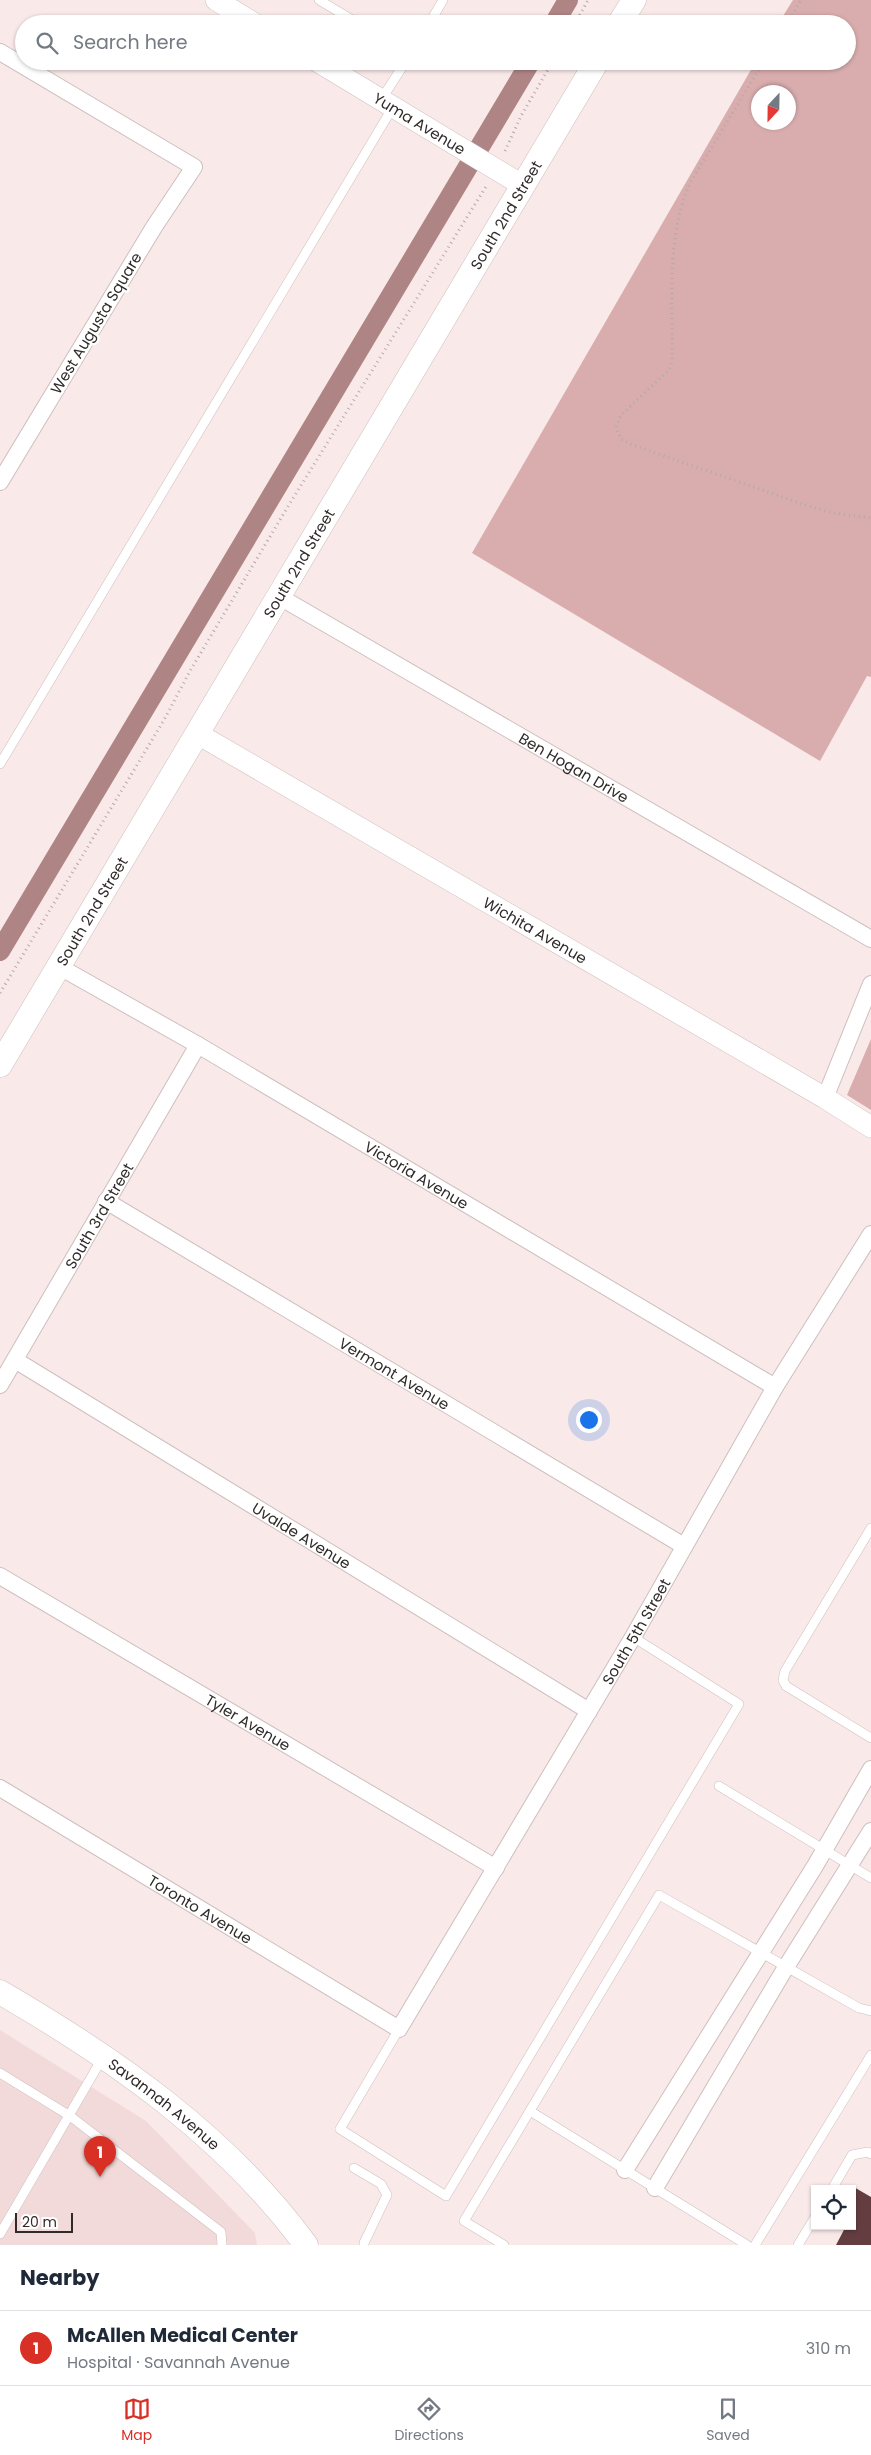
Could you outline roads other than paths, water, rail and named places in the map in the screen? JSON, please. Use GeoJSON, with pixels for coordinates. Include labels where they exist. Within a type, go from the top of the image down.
{"type":"FeatureCollection","features":[{"type":"Feature","properties":{"kind":"main road"},"geometry":{"type":"LineString","coordinates":[[625,15],[634,0]]}},
{"type":"Feature","properties":{"kind":"main road","name":"South 2nd Street"},"geometry":{"type":"LineString","coordinates":[[0,1064],[198,734],[591,70]]}},
{"type":"Feature","properties":{"kind":"main road","name":"Savannah Avenue"},"geometry":{"type":"LineString","coordinates":[[0,1992],[103,2057],[193,2123],[250,2180],[305,2244]]}},
{"type":"Feature","properties":{"kind":"street"},"geometry":{"type":"LineString","coordinates":[[216,0],[240,15]]}},
{"type":"Feature","properties":{"kind":"street","name":"West Augusta Square"},"geometry":{"type":"LineString","coordinates":[[0,52],[15,61]]}},
{"type":"Feature","properties":{"kind":"street","name":"West Augusta Square"},"geometry":{"type":"LineString","coordinates":[[0,482],[154,227],[194,167],[30,70]]}},
{"type":"Feature","properties":{"kind":"street","name":"Yuma Avenue"},"geometry":{"type":"LineString","coordinates":[[332,70],[467,152],[495,166],[522,185]]}},
{"type":"Feature","properties":{"kind":"street","name":"Ben Hogan Drive"},"geometry":{"type":"LineString","coordinates":[[278,596],[871,939]]}},
{"type":"Feature","properties":{"kind":"street","name":"Wichita Avenue"},"geometry":{"type":"LineString","coordinates":[[198,734],[825,1098],[871,1128]]}},
{"type":"Feature","properties":{"kind":"street","name":"Victoria Avenue"},"geometry":{"type":"LineString","coordinates":[[58,966],[198,1045],[775,1387]]}},
{"type":"Feature","properties":{"kind":"street"},"geometry":{"type":"LineString","coordinates":[[825,1098],[871,984]]}},
{"type":"Feature","properties":{"kind":"street","name":"South 3rd Street"},"geometry":{"type":"LineString","coordinates":[[0,1385],[198,1045]]}},
{"type":"Feature","properties":{"kind":"street","name":"Vermont Avenue"},"geometry":{"type":"LineString","coordinates":[[106,1201],[684,1546]]}},
{"type":"Feature","properties":{"kind":"street","name":"South 5th Street"},"geometry":{"type":"LineString","coordinates":[[399,2029],[633,1637],[775,1387],[871,1234]]}},
{"type":"Feature","properties":{"kind":"street","name":"Uvalde Avenue"},"geometry":{"type":"LineString","coordinates":[[15,1360],[589,1711]]}},
{"type":"Feature","properties":{"kind":"street","name":"Tyler Avenue"},"geometry":{"type":"LineString","coordinates":[[0,1576],[496,1868]]}},
{"type":"Feature","properties":{"kind":"street"},"geometry":{"type":"LineString","coordinates":[[625,2170],[824,1850],[871,1769]]}},
{"type":"Feature","properties":{"kind":"street","name":"Toronto Avenue"},"geometry":{"type":"LineString","coordinates":[[0,1788],[399,2029]]}},
{"type":"Feature","properties":{"kind":"street"},"geometry":{"type":"LineString","coordinates":[[655,2188],[786,1967],[871,1831]]}},
{"type":"Feature","properties":{"kind":"lane"},"geometry":{"type":"LineString","coordinates":[[319,0],[344,15]]}},
{"type":"Feature","properties":{"kind":"lane"},"geometry":{"type":"LineString","coordinates":[[435,15],[444,0]]}},
{"type":"Feature","properties":{"kind":"lane"},"geometry":{"type":"LineString","coordinates":[[0,764],[387,104],[402,70]]}},
{"type":"Feature","properties":{"kind":"lane"},"geometry":{"type":"LineString","coordinates":[[871,1528],[785,1671],[784,1680],[786,1686],[871,1738]]}},
{"type":"Feature","properties":{"kind":"lane"},"geometry":{"type":"LineString","coordinates":[[399,2029],[340,2129],[446,2196],[739,1704],[633,1637]]}},
{"type":"Feature","properties":{"kind":"lane"},"geometry":{"type":"LineString","coordinates":[[719,1786],[871,1878]]}},
{"type":"Feature","properties":{"kind":"lane"},"geometry":{"type":"LineString","coordinates":[[504,2245],[464,2221],[659,1895],[859,2008],[871,2011]]}},
{"type":"Feature","properties":{"kind":"lane"},"geometry":{"type":"LineString","coordinates":[[755,2245],[871,2054]]}},
{"type":"Feature","properties":{"kind":"lane"},"geometry":{"type":"LineString","coordinates":[[0,2234],[103,2057]]}},
{"type":"Feature","properties":{"kind":"lane"},"geometry":{"type":"LineString","coordinates":[[0,2074],[70,2116],[221,2232],[222,2245]]}},
{"type":"Feature","properties":{"kind":"lane"},"geometry":{"type":"LineString","coordinates":[[530,2111],[747,2245]]}},
{"type":"Feature","properties":{"kind":"lane"},"geometry":{"type":"LineString","coordinates":[[834,2185],[852,2155],[868,2152],[871,2154]]}},
{"type":"Feature","properties":{"kind":"lane"},"geometry":{"type":"LineString","coordinates":[[354,2168],[381,2184],[387,2195],[364,2244]]}},
{"type":"Feature","properties":{"kind":"lane"},"geometry":{"type":"LineString","coordinates":[[798,2245],[811,2224]]}},
{"type":"Feature","properties":{"kind":"waterway"},"geometry":{"type":"LineString","coordinates":[[559,15],[568,0]]}},
{"type":"Feature","properties":{"kind":"waterway"},"geometry":{"type":"LineString","coordinates":[[0,951],[526,70]]}},
{"type":"Feature","properties":{"kind":"place","name":"McAllen Medical Center"},"geometry":{"type":"Point","coordinates":[100,2177]}}]}
